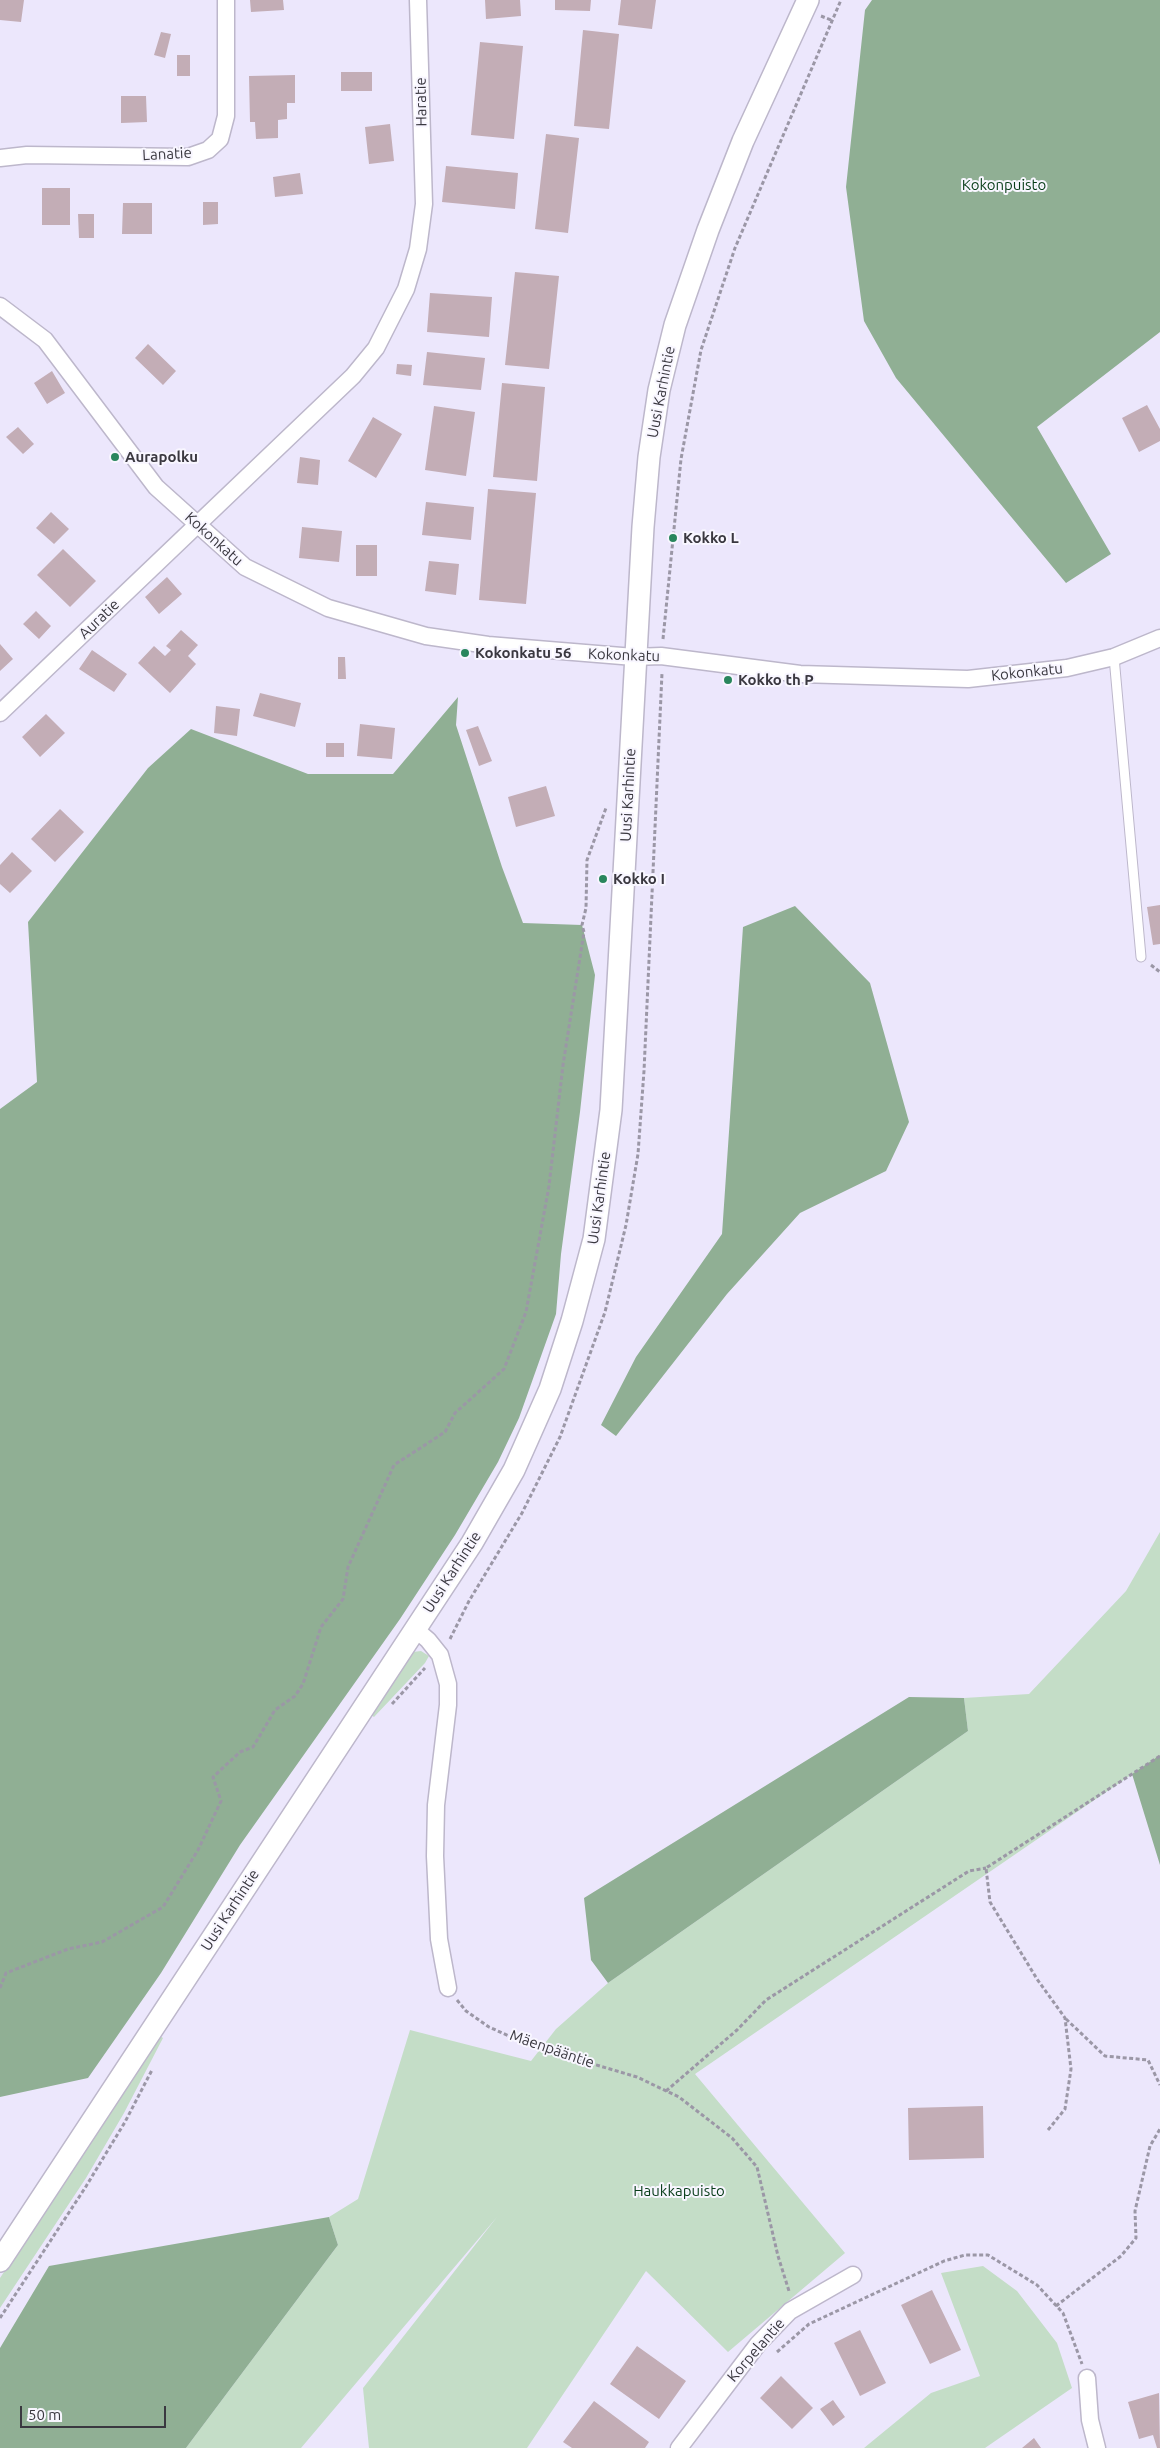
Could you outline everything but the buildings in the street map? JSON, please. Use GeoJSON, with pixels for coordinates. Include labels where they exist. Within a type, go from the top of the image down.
{"type":"FeatureCollection","features":[{"type":"Feature","properties":{"kind":"street","name":"Lanatie"},"geometry":{"type":"LineString","coordinates":[[0,158],[26,155],[188,156],[208,150],[220,138],[226,116],[226,0]]}},
{"type":"Feature","properties":{"kind":"street","name":"Haratie"},"geometry":{"type":"LineString","coordinates":[[198,524],[353,376],[376,348],[406,288],[418,249],[424,204],[418,0]]}},
{"type":"Feature","properties":{"kind":"street","name":"Uusi Karhintie"},"geometry":{"type":"LineString","coordinates":[[0,2261],[472,1544],[514,1470],[535,1428],[572,1322],[594,1239],[611,1110],[634,658],[649,457],[659,390],[675,325],[708,230],[743,141],[808,0]]}},
{"type":"Feature","properties":{"kind":"street","name":"Kokonkatu"},"geometry":{"type":"LineString","coordinates":[[0,306],[45,340],[156,486],[245,567],[328,608],[426,636],[488,645],[634,658],[661,656],[800,674],[968,679],[1068,668],[1114,657],[1160,638]]}},
{"type":"Feature","properties":{"kind":"street","name":"Auratie"},"geometry":{"type":"LineString","coordinates":[[0,713],[198,524]]}},
{"type":"Feature","properties":{"kind":"street"},"geometry":{"type":"LineString","coordinates":[[415,1629],[428,1640],[440,1655],[448,1684],[448,1705],[436,1805],[435,1856],[439,1939],[448,1988]]}},
{"type":"Feature","properties":{"kind":"street","name":"Korpelantie"},"geometry":{"type":"LineString","coordinates":[[679,2448],[758,2344],[790,2311],[853,2275]]}},
{"type":"Feature","properties":{"kind":"street"},"geometry":{"type":"LineString","coordinates":[[1087,2378],[1090,2420],[1097,2448]]}},
{"type":"Feature","properties":{"kind":"lane"},"geometry":{"type":"LineString","coordinates":[[1114,657],[1141,957]]}},
{"type":"Feature","properties":{"kind":"path","name":"Uusi Karhintie"},"geometry":{"type":"LineString","coordinates":[[391,1705],[440,1655],[522,1513],[560,1437],[605,1312],[626,1225],[638,1154],[644,1071],[663,684],[661,656],[681,459],[701,350],[735,248],[841,0]]}},
{"type":"Feature","properties":{"kind":"path"},"geometry":{"type":"LineString","coordinates":[[0,1988],[6,1973],[68,1949],[102,1942],[162,1907],[198,1850],[221,1801],[213,1777],[240,1752],[253,1748],[275,1710],[295,1696],[303,1684],[321,1626],[343,1600],[348,1567],[394,1465],[445,1432],[455,1413],[504,1369],[526,1312],[549,1186],[563,1065],[584,932],[582,925],[586,908],[586,860],[609,800]]}},
{"type":"Feature","properties":{"kind":"path"},"geometry":{"type":"LineString","coordinates":[[666,2091],[737,2030],[766,2000],[969,1871],[986,1868],[1160,1756]]}},
{"type":"Feature","properties":{"kind":"path"},"geometry":{"type":"LineString","coordinates":[[986,1868],[990,1902],[1037,1979],[1065,2018],[1105,2056],[1148,2060],[1160,2085]]}},
{"type":"Feature","properties":{"kind":"path","name":"Mäenpääntie"},"geometry":{"type":"LineString","coordinates":[[448,1988],[466,2011],[489,2027],[529,2045],[637,2077],[679,2097],[732,2138],[757,2167],[778,2256],[791,2297]]}},
{"type":"Feature","properties":{"kind":"path"},"geometry":{"type":"LineString","coordinates":[[1048,2130],[1065,2109],[1070,2069],[1065,2018]]}},
{"type":"Feature","properties":{"kind":"path"},"geometry":{"type":"LineString","coordinates":[[0,2318],[85,2188],[125,2122],[154,2065]]}},
{"type":"Feature","properties":{"kind":"path"},"geometry":{"type":"LineString","coordinates":[[1056,2306],[1121,2256],[1136,2238],[1135,2211],[1150,2146],[1160,2129]]}},
{"type":"Feature","properties":{"kind":"path"},"geometry":{"type":"LineString","coordinates":[[775,2355],[809,2324],[944,2261],[965,2255],[988,2256],[1037,2285],[1063,2313],[1087,2378]]}},
{"type":"Feature","properties":{"kind":"green space","name":"Kokonpuisto"},"geometry":{"type":"Polygon","coordinates":[[[872,0],[1160,0],[1160,332],[1037,427],[1111,554],[1066,583],[896,378],[864,321],[846,187],[865,10],[872,0]]]}},
{"type":"Feature","properties":{"kind":"green space"},"geometry":{"type":"Polygon","coordinates":[[[458,697],[456,725],[502,867],[523,923],[582,925],[595,975],[580,1112],[561,1254],[556,1314],[519,1418],[498,1462],[455,1535],[400,1619],[240,1845],[161,1973],[88,2078],[0,2097],[0,1109],[37,1082],[28,922],[148,768],[191,729],[308,774],[393,774],[458,697]]]}},
{"type":"Feature","properties":{"kind":"green space"},"geometry":{"type":"Polygon","coordinates":[[[795,906],[870,983],[909,1122],[886,1171],[800,1213],[727,1294],[616,1436],[601,1425],[636,1357],[722,1234],[743,927],[795,906]]]}},
{"type":"Feature","properties":{"kind":"green space","name":"Haukkapuisto"},"geometry":{"type":"Polygon","coordinates":[[[1160,1532],[1160,1755],[695,2074],[845,2253],[728,2352],[646,2271],[527,2448],[369,2448],[363,2388],[497,2217],[301,2448],[186,2448],[338,2245],[329,2217],[358,2199],[410,2030],[531,2061],[556,2029],[608,1983],[968,1731],[964,1698],[1029,1694],[1126,1591],[1160,1532]]]}},
{"type":"Feature","properties":{"kind":"green space"},"geometry":{"type":"Polygon","coordinates":[[[421,1651],[429,1656],[425,1663],[374,1717],[371,1715],[413,1652],[421,1651]]]}},
{"type":"Feature","properties":{"kind":"green space"},"geometry":{"type":"Polygon","coordinates":[[[909,1697],[964,1698],[968,1731],[608,1983],[591,1960],[584,1898],[909,1697]]]}},
{"type":"Feature","properties":{"kind":"green space"},"geometry":{"type":"Polygon","coordinates":[[[1160,1755],[1160,1865],[1132,1774],[1160,1755]]]}},
{"type":"Feature","properties":{"kind":"green space"},"geometry":{"type":"Polygon","coordinates":[[[160,2036],[163,2038],[124,2113],[86,2178],[0,2308],[0,2278],[160,2036]]]}},
{"type":"Feature","properties":{"kind":"green space"},"geometry":{"type":"Polygon","coordinates":[[[329,2217],[338,2245],[186,2448],[0,2448],[0,2348],[49,2266],[329,2217]]]}},
{"type":"Feature","properties":{"kind":"green space"},"geometry":{"type":"Polygon","coordinates":[[[983,2266],[1017,2291],[1057,2343],[1072,2388],[985,2448],[864,2448],[931,2393],[980,2376],[941,2273],[983,2266]]]}},
{"type":"Feature","properties":{"kind":"place","name":"Aurapolku"},"geometry":{"type":"Point","coordinates":[115,457]}},
{"type":"Feature","properties":{"kind":"place","name":"Kokko L"},"geometry":{"type":"Point","coordinates":[673,538]}},
{"type":"Feature","properties":{"kind":"place","name":"Kokonkatu 56"},"geometry":{"type":"Point","coordinates":[465,653]}},
{"type":"Feature","properties":{"kind":"place","name":"Kokko th P"},"geometry":{"type":"Point","coordinates":[728,680]}},
{"type":"Feature","properties":{"kind":"place","name":"Kokko I"},"geometry":{"type":"Point","coordinates":[603,879]}}]}
